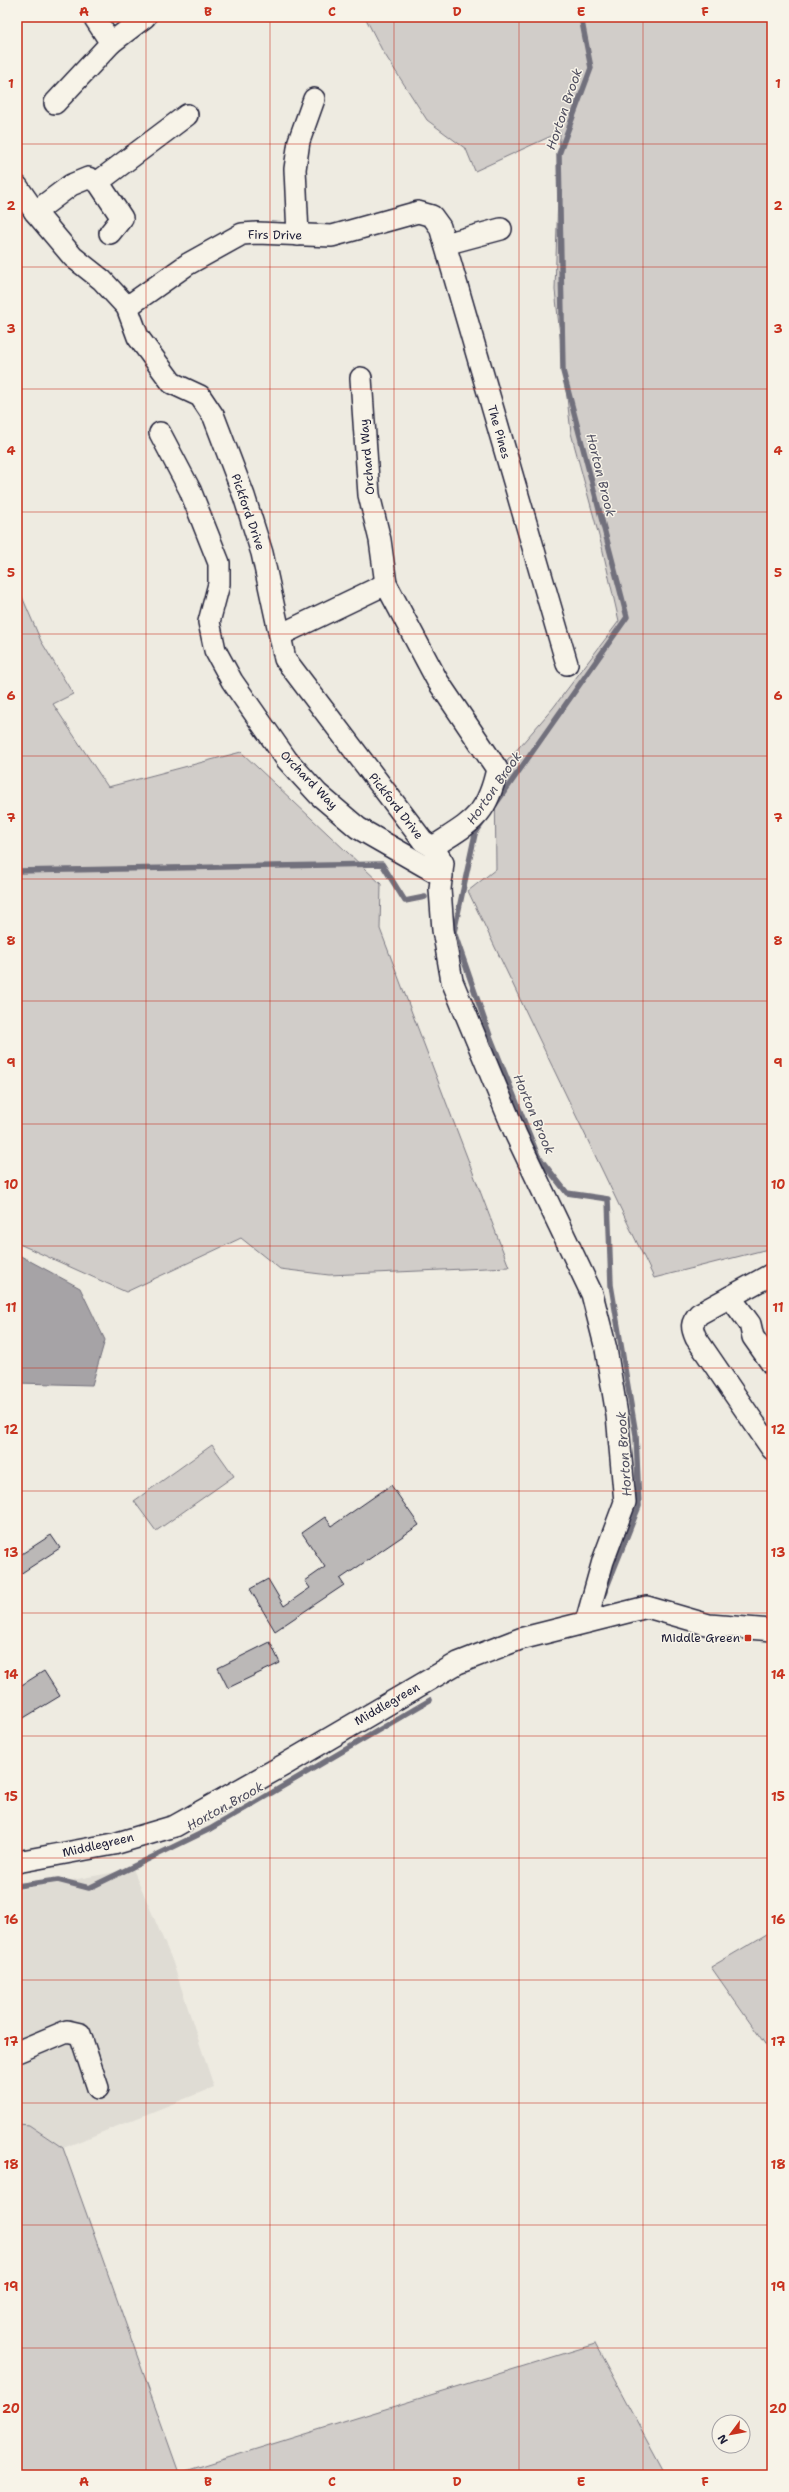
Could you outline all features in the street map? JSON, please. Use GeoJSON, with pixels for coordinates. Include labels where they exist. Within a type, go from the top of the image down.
{"type":"FeatureCollection","features":[{"type":"Feature","properties":{"kind":"street"},"geometry":{"type":"LineString","coordinates":[[94,17],[111,43]]}},
{"type":"Feature","properties":{"kind":"street"},"geometry":{"type":"LineString","coordinates":[[55,103],[111,43],[145,17]]}},
{"type":"Feature","properties":{"kind":"street"},"geometry":{"type":"LineString","coordinates":[[298,235],[295,169],[299,141],[314,99]]}},
{"type":"Feature","properties":{"kind":"street"},"geometry":{"type":"LineString","coordinates":[[98,182],[187,115]]}},
{"type":"Feature","properties":{"kind":"street"},"geometry":{"type":"LineString","coordinates":[[35,212],[71,185],[88,178],[98,182],[122,218],[110,233]]}},
{"type":"Feature","properties":{"kind":"street","name":"Pickford Drive"},"geometry":{"type":"LineString","coordinates":[[17,186],[35,212],[73,257],[102,280],[127,307],[138,337],[172,384],[200,396],[214,417],[244,496],[262,553],[285,659],[439,862]]}},
{"type":"Feature","properties":{"kind":"street","name":"Firs Drive"},"geometry":{"type":"LineString","coordinates":[[127,307],[188,264],[242,234],[332,236],[418,212]]}},
{"type":"Feature","properties":{"kind":"street","name":"The Pines"},"geometry":{"type":"LineString","coordinates":[[418,212],[432,216],[440,227],[567,664]]}},
{"type":"Feature","properties":{"kind":"street"},"geometry":{"type":"LineString","coordinates":[[445,244],[501,229]]}},
{"type":"Feature","properties":{"kind":"street","name":"Orchard Way"},"geometry":{"type":"LineString","coordinates":[[160,433],[190,490],[219,563],[218,590],[209,622],[215,650],[232,681],[287,760],[318,794],[358,828],[439,862],[475,819],[492,792],[497,769],[437,680],[386,584],[380,540],[369,495],[361,378]]}},
{"type":"Feature","properties":{"kind":"street"},"geometry":{"type":"LineString","coordinates":[[280,635],[386,584]]}},
{"type":"Feature","properties":{"kind":"street"},"geometry":{"type":"LineString","coordinates":[[439,862],[443,930],[452,982],[516,1135],[592,1294],[606,1349],[617,1415],[625,1502],[603,1561],[586,1622]]}},
{"type":"Feature","properties":{"kind":"street"},"geometry":{"type":"LineString","coordinates":[[772,1274],[699,1314],[693,1320],[692,1327],[696,1338],[766,1424],[772,1449]]}},
{"type":"Feature","properties":{"kind":"street"},"geometry":{"type":"LineString","coordinates":[[730,1297],[750,1324],[753,1337],[772,1364]]}},
{"type":"Feature","properties":{"kind":"street","name":"Middlegreen"},"geometry":{"type":"LineString","coordinates":[[17,1862],[114,1844],[175,1826],[291,1761],[458,1663],[520,1639],[647,1607],[709,1625],[772,1630]]}},
{"type":"Feature","properties":{"kind":"street"},"geometry":{"type":"LineString","coordinates":[[17,2052],[67,2031],[80,2034],[98,2088]]}},
{"type":"Feature","properties":{"kind":"shaded area"},"geometry":{"type":"Polygon","coordinates":[[[365,17],[772,17],[772,1248],[654,1278],[468,891],[496,869],[495,775],[553,708],[619,621],[602,547],[571,433],[555,290],[560,132],[475,171],[466,149],[427,120],[382,50],[365,17]]]}},
{"type":"Feature","properties":{"kind":"shaded area"},"geometry":{"type":"Polygon","coordinates":[[[17,585],[41,641],[73,694],[53,704],[108,787],[241,752],[381,884],[380,929],[509,1267],[329,1275],[280,1269],[241,1238],[126,1292],[17,1243],[17,585]]]}},
{"type":"Feature","properties":{"kind":"shaded area"},"geometry":{"type":"Polygon","coordinates":[[[17,1254],[80,1288],[105,1340],[92,1385],[17,1383],[17,1254]]]}},
{"type":"Feature","properties":{"kind":"shaded area"},"geometry":{"type":"Polygon","coordinates":[[[212,1445],[234,1476],[156,1531],[134,1501],[212,1445]]]}},
{"type":"Feature","properties":{"kind":"shaded area"},"geometry":{"type":"Polygon","coordinates":[[[133,1869],[172,1960],[214,2087],[63,2148],[29,2125],[17,2124],[17,1890],[133,1869]]]}},
{"type":"Feature","properties":{"kind":"shaded area"},"geometry":{"type":"Polygon","coordinates":[[[772,1931],[772,2054],[711,1967],[772,1931]]]}},
{"type":"Feature","properties":{"kind":"shaded area"},"geometry":{"type":"Polygon","coordinates":[[[17,2124],[29,2125],[63,2148],[179,2473],[595,2344],[666,2475],[17,2475],[17,2124]]]}},
{"type":"Feature","properties":{"kind":"building"},"geometry":{"type":"Polygon","coordinates":[[[391,1485],[419,1525],[340,1579],[344,1585],[275,1631],[250,1589],[268,1579],[284,1606],[310,1588],[305,1581],[325,1567],[302,1533],[325,1517],[332,1526],[391,1485]]]}},
{"type":"Feature","properties":{"kind":"building"},"geometry":{"type":"Polygon","coordinates":[[[51,1535],[60,1548],[17,1576],[17,1557],[51,1535]]]}},
{"type":"Feature","properties":{"kind":"building"},"geometry":{"type":"Polygon","coordinates":[[[270,1642],[280,1663],[228,1688],[218,1668],[270,1642]]]}},
{"type":"Feature","properties":{"kind":"building"},"geometry":{"type":"Polygon","coordinates":[[[44,1671],[60,1696],[17,1722],[17,1688],[44,1671]]]}},
{"type":"Feature","properties":{"kind":"waterway","name":"Horton Brook"},"geometry":{"type":"LineString","coordinates":[[495,805],[627,617],[563,371],[559,154],[591,68],[581,17]]}},
{"type":"Feature","properties":{"kind":"waterway","name":"Horton Brook"},"geometry":{"type":"LineString","coordinates":[[483,822],[475,834],[454,932],[490,1036],[538,1156],[567,1193],[608,1199],[611,1285],[636,1435],[639,1506],[604,1594]]}},
{"type":"Feature","properties":{"kind":"waterway"},"geometry":{"type":"LineString","coordinates":[[17,871],[382,864],[405,901],[425,897]]}},
{"type":"Feature","properties":{"kind":"waterway","name":"Horton Brook"},"geometry":{"type":"LineString","coordinates":[[17,1886],[58,1880],[89,1888],[210,1829],[430,1700]]}},
{"type":"Feature","properties":{"kind":"place","name":"Middle Green"},"geometry":{"type":"Point","coordinates":[748,1638]}}]}
